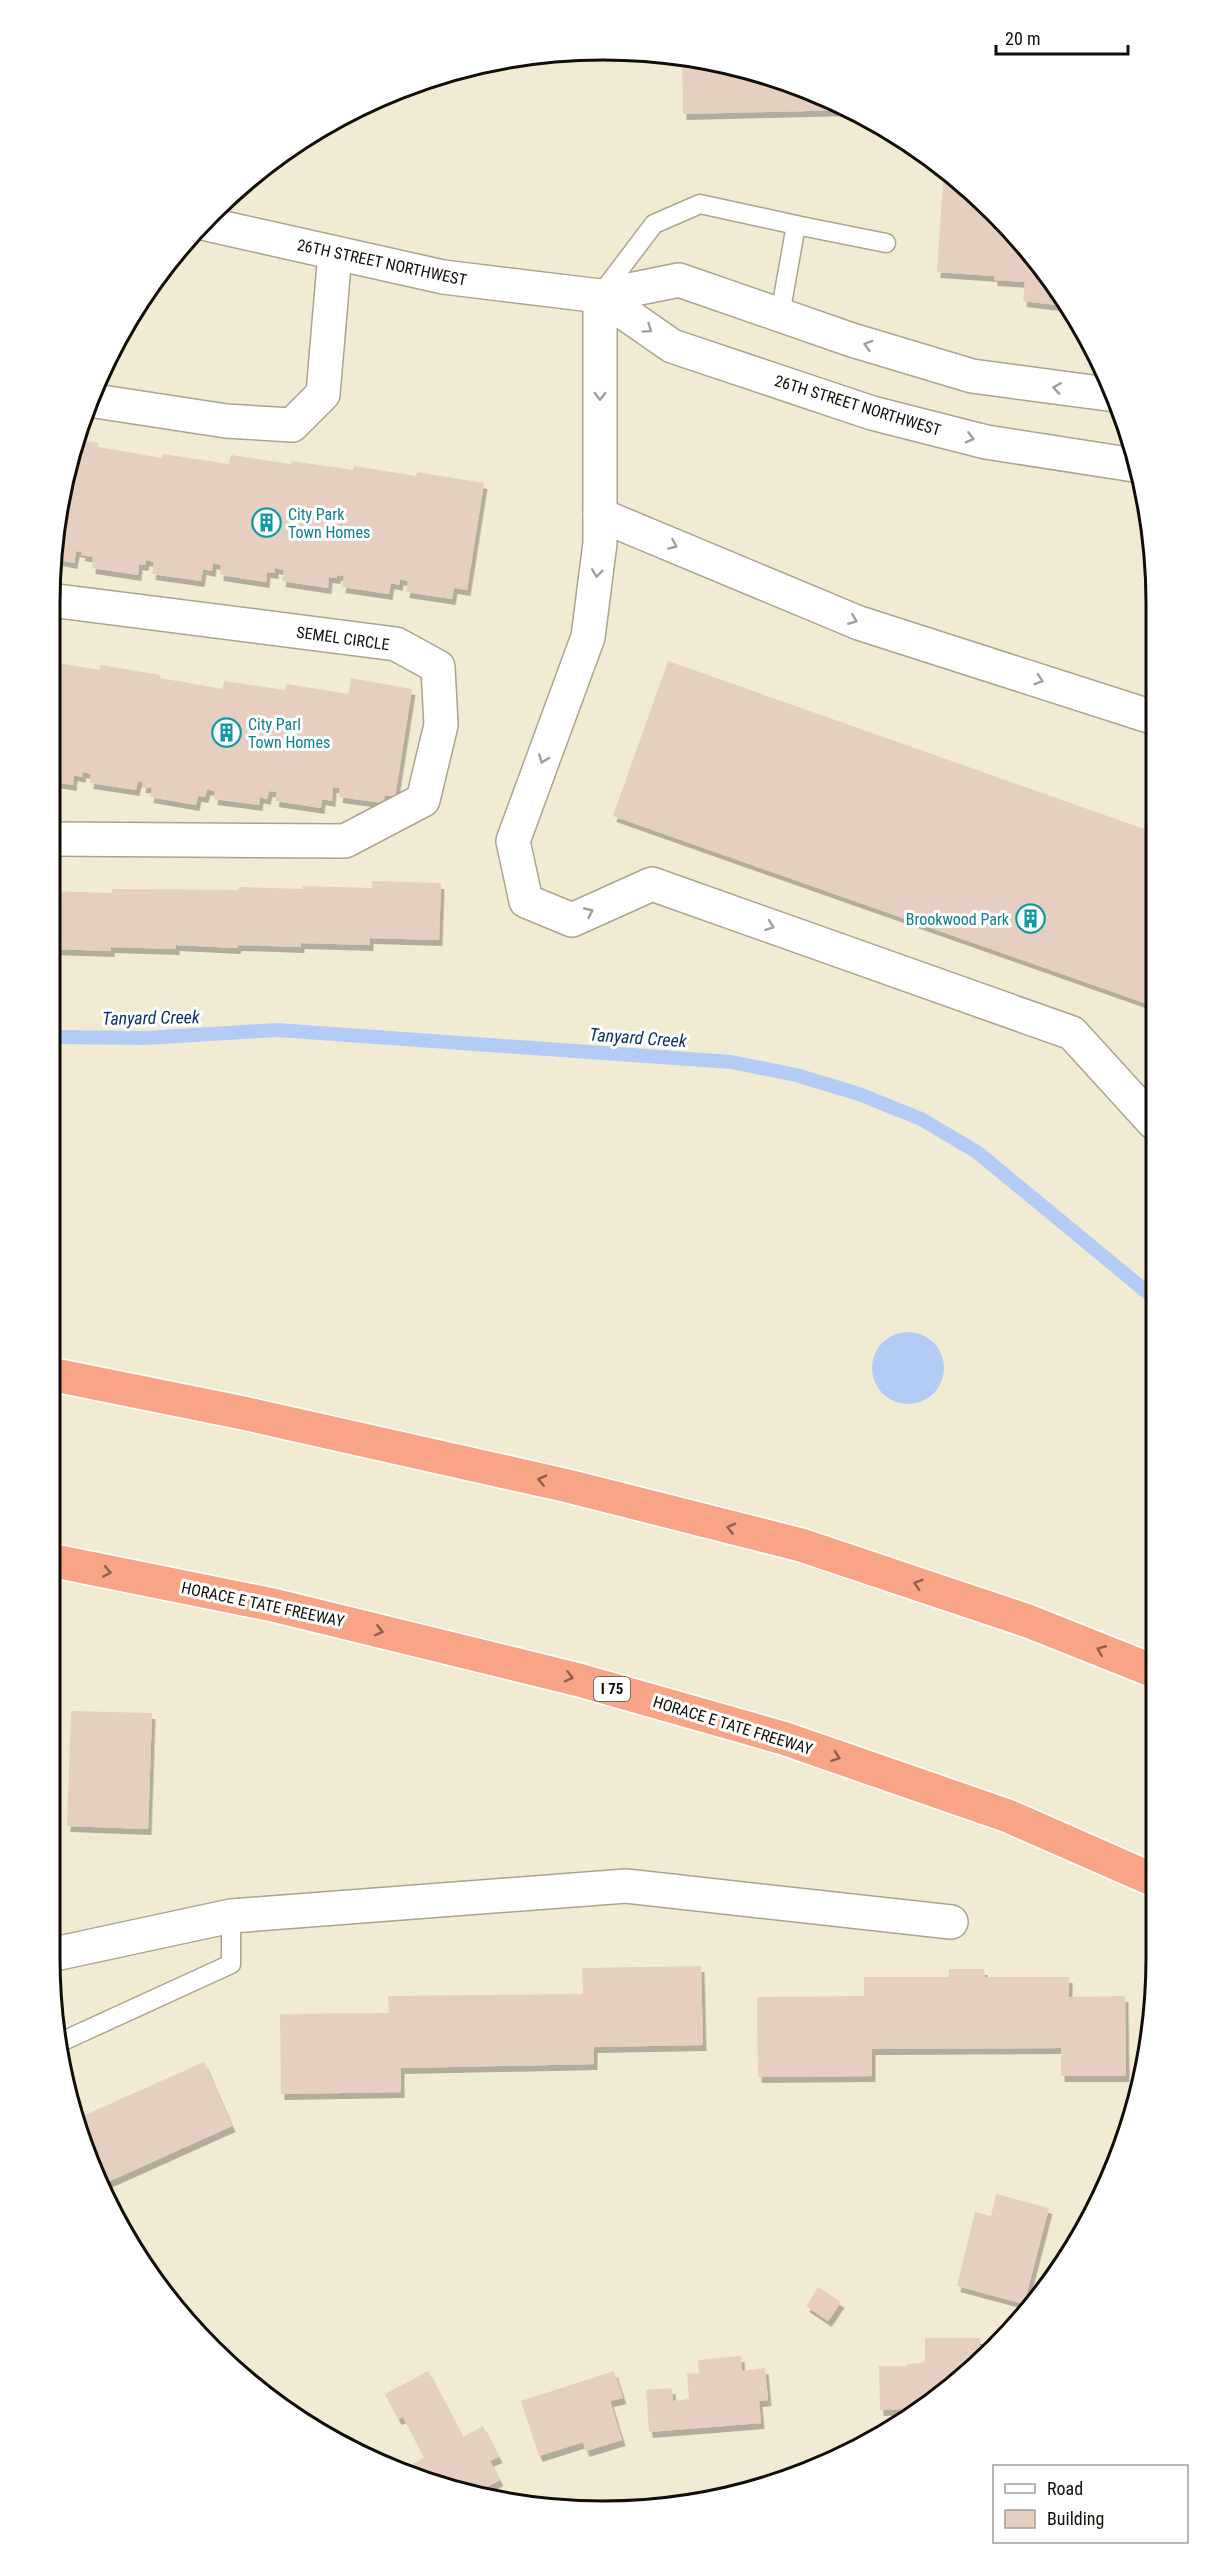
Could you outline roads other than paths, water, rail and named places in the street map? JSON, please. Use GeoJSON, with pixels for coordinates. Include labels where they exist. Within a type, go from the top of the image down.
{"type":"FeatureCollection","features":[{"type":"Feature","properties":{"kind":"highway"},"geometry":{"type":"LineString","coordinates":[[60,1376],[243,1413],[568,1486],[801,1545],[1028,1621],[1146,1668]]}},
{"type":"Feature","properties":{"kind":"highway","name":"HORACE E TATE FREEWAY"},"geometry":{"type":"LineString","coordinates":[[60,1562],[285,1608],[579,1680],[760,1732],[1008,1816],[1146,1877]]}},
{"type":"Feature","properties":{"kind":"street","name":"26TH STREET NORTHWEST"},"geometry":{"type":"LineString","coordinates":[[213,225],[443,277],[600,296],[679,280],[852,340],[972,375],[1105,394]]}},
{"type":"Feature","properties":{"kind":"street"},"geometry":{"type":"LineString","coordinates":[[99,401],[226,421],[292,425],[323,394],[335,253]]}},
{"type":"Feature","properties":{"kind":"street","name":"26TH STREET NORTHWEST"},"geometry":{"type":"LineString","coordinates":[[600,296],[672,346],[872,413],[986,442],[1128,464]]}},
{"type":"Feature","properties":{"kind":"street"},"geometry":{"type":"LineString","coordinates":[[600,296],[600,543],[588,637],[513,840],[526,901],[572,920],[652,884],[1072,1033],[1146,1114]]}},
{"type":"Feature","properties":{"kind":"street"},"geometry":{"type":"LineString","coordinates":[[600,515],[859,623],[1146,715]]}},
{"type":"Feature","properties":{"kind":"street","name":"SEMEL CIRCLE"},"geometry":{"type":"LineString","coordinates":[[60,601],[396,644],[438,667],[441,725],[423,800],[345,840],[60,839]]}},
{"type":"Feature","properties":{"kind":"street"},"geometry":{"type":"LineString","coordinates":[[60,1953],[231,1916],[626,1886],[951,1922]]}},
{"type":"Feature","properties":{"kind":"lane"},"geometry":{"type":"LineString","coordinates":[[600,296],[654,224],[700,204],[886,243]]}},
{"type":"Feature","properties":{"kind":"lane"},"geometry":{"type":"LineString","coordinates":[[780,315],[796,225]]}},
{"type":"Feature","properties":{"kind":"lane"},"geometry":{"type":"LineString","coordinates":[[66,2039],[231,1964],[231,1916]]}},
{"type":"Feature","properties":{"kind":"water"},"geometry":{"type":"Polygon","coordinates":[[[915,1332],[934,1342],[942,1354],[944,1368],[942,1382],[934,1394],[922,1402],[901,1404],[882,1394],[874,1382],[872,1361],[882,1342],[894,1334],[915,1332]]]}},
{"type":"Feature","properties":{"kind":"waterway","name":"Tanyard Creek"},"geometry":{"type":"LineString","coordinates":[[60,1037],[145,1038],[277,1030],[731,1062],[796,1075],[859,1094],[921,1119],[977,1152],[1146,1291]]}},
{"type":"Feature","properties":{"kind":"place","name":"City Park Town Homes"},"geometry":{"type":"Point","coordinates":[267,523]}},
{"type":"Feature","properties":{"kind":"place","name":"City Parl Town Homes"},"geometry":{"type":"Point","coordinates":[227,733]}},
{"type":"Feature","properties":{"kind":"place","name":"Brookwood Park"},"geometry":{"type":"Point","coordinates":[1030,919]}}]}
